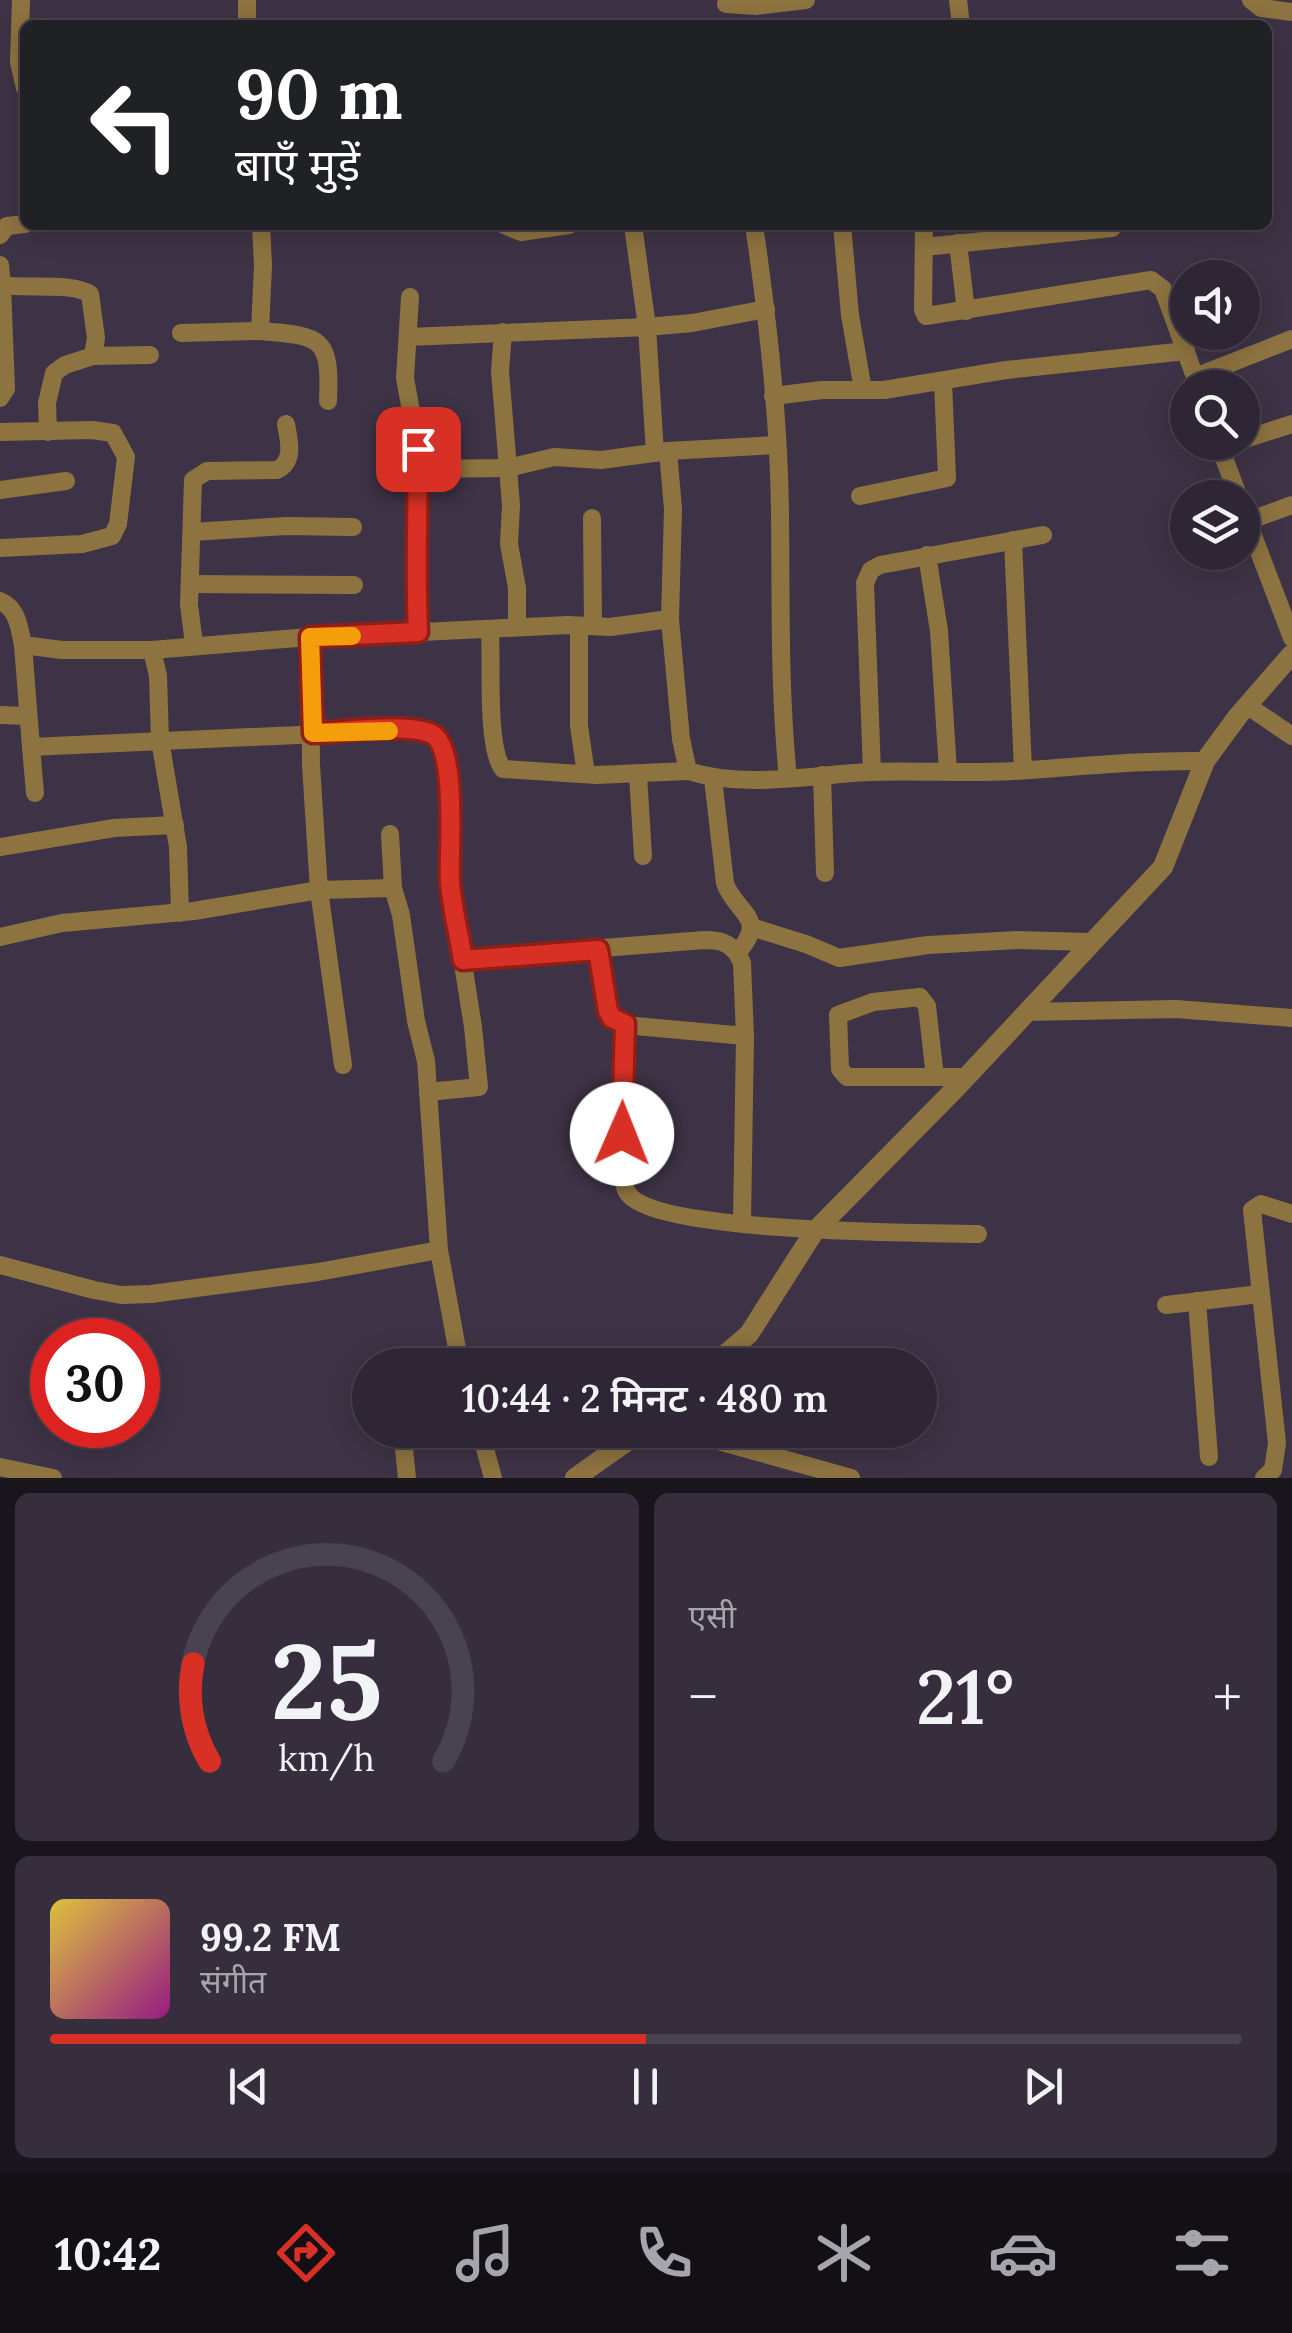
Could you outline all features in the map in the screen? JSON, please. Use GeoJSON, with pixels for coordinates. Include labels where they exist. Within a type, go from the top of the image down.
{"type":"FeatureCollection","features":[{"type":"Feature","properties":{"kind":"street"},"geometry":{"type":"LineString","coordinates":[[726,2],[756,6],[806,0]]}},
{"type":"Feature","properties":{"kind":"street"},"geometry":{"type":"LineString","coordinates":[[1251,0],[1261,8],[1292,12]]}},
{"type":"Feature","properties":{"kind":"street"},"geometry":{"type":"LineString","coordinates":[[20,31],[20,66]]}},
{"type":"Feature","properties":{"kind":"street"},"geometry":{"type":"LineString","coordinates":[[0,236],[7,226],[20,225]]}},
{"type":"Feature","properties":{"kind":"street"},"geometry":{"type":"LineString","coordinates":[[260,230],[260,331]]}},
{"type":"Feature","properties":{"kind":"street"},"geometry":{"type":"LineString","coordinates":[[635,230],[662,452],[673,509],[670,618],[679,722],[688,770]]}},
{"type":"Feature","properties":{"kind":"street"},"geometry":{"type":"LineString","coordinates":[[755,230],[766,309],[780,510],[780,675],[788,778]]}},
{"type":"Feature","properties":{"kind":"street"},"geometry":{"type":"LineString","coordinates":[[842,230],[846,284],[863,390]]}},
{"type":"Feature","properties":{"kind":"street"},"geometry":{"type":"LineString","coordinates":[[924,230],[926,316],[1151,280],[1163,289],[1193,370]]}},
{"type":"Feature","properties":{"kind":"street"},"geometry":{"type":"LineString","coordinates":[[924,247],[1093,230]]}},
{"type":"Feature","properties":{"kind":"street"},"geometry":{"type":"LineString","coordinates":[[958,244],[966,311]]}},
{"type":"Feature","properties":{"kind":"street"},"geometry":{"type":"LineString","coordinates":[[0,266],[6,389],[0,398]]}},
{"type":"Feature","properties":{"kind":"street"},"geometry":{"type":"LineString","coordinates":[[2,285],[84,289],[90,294],[96,338],[93,356]]}},
{"type":"Feature","properties":{"kind":"street"},"geometry":{"type":"LineString","coordinates":[[410,297],[405,378],[418,449],[418,632]]}},
{"type":"Feature","properties":{"kind":"street"},"geometry":{"type":"LineString","coordinates":[[409,337],[647,327],[766,309]]}},
{"type":"Feature","properties":{"kind":"street"},"geometry":{"type":"LineString","coordinates":[[181,333],[260,331],[316,340],[324,348],[328,364],[328,401]]}},
{"type":"Feature","properties":{"kind":"street"},"geometry":{"type":"LineString","coordinates":[[502,332],[500,371],[517,627]]}},
{"type":"Feature","properties":{"kind":"street"},"geometry":{"type":"LineString","coordinates":[[1224,370],[1292,339]]}},
{"type":"Feature","properties":{"kind":"street"},"geometry":{"type":"LineString","coordinates":[[773,396],[942,382],[1006,370],[1186,351]]}},
{"type":"Feature","properties":{"kind":"street"},"geometry":{"type":"LineString","coordinates":[[48,432],[54,373],[93,356],[150,355]]}},
{"type":"Feature","properties":{"kind":"street"},"geometry":{"type":"LineString","coordinates":[[860,496],[947,478],[942,382]]}},
{"type":"Feature","properties":{"kind":"street"},"geometry":{"type":"LineString","coordinates":[[194,644],[190,584],[193,480],[197,474],[228,469],[276,470],[284,466],[289,460],[286,424]]}},
{"type":"Feature","properties":{"kind":"street"},"geometry":{"type":"LineString","coordinates":[[1260,434],[1292,424]]}},
{"type":"Feature","properties":{"kind":"street"},"geometry":{"type":"LineString","coordinates":[[0,432],[112,433],[126,457],[118,524],[112,536],[82,544],[0,548]]}},
{"type":"Feature","properties":{"kind":"street"},"geometry":{"type":"LineString","coordinates":[[418,469],[508,468],[554,456],[601,460],[776,445]]}},
{"type":"Feature","properties":{"kind":"street"},"geometry":{"type":"LineString","coordinates":[[0,490],[66,481]]}},
{"type":"Feature","properties":{"kind":"street"},"geometry":{"type":"LineString","coordinates":[[1260,511],[1292,505]]}},
{"type":"Feature","properties":{"kind":"street"},"geometry":{"type":"LineString","coordinates":[[586,774],[579,726],[592,518]]}},
{"type":"Feature","properties":{"kind":"street"},"geometry":{"type":"LineString","coordinates":[[192,532],[286,526],[353,527]]}},
{"type":"Feature","properties":{"kind":"street"},"geometry":{"type":"LineString","coordinates":[[872,772],[864,582],[871,570],[927,555],[1043,534]]}},
{"type":"Feature","properties":{"kind":"street"},"geometry":{"type":"LineString","coordinates":[[1014,540],[1024,770]]}},
{"type":"Feature","properties":{"kind":"street"},"geometry":{"type":"LineString","coordinates":[[1260,554],[1292,638]]}},
{"type":"Feature","properties":{"kind":"street"},"geometry":{"type":"LineString","coordinates":[[927,555],[939,630],[948,771]]}},
{"type":"Feature","properties":{"kind":"street"},"geometry":{"type":"LineString","coordinates":[[190,584],[354,585]]}},
{"type":"Feature","properties":{"kind":"street"},"geometry":{"type":"LineString","coordinates":[[0,601],[11,607],[16,616],[23,645],[26,716],[36,793]]}},
{"type":"Feature","properties":{"kind":"street"},"geometry":{"type":"LineString","coordinates":[[23,645],[62,650],[152,650],[194,644],[586,626],[670,618]]}},
{"type":"Feature","properties":{"kind":"street"},"geometry":{"type":"LineString","coordinates":[[490,630],[492,744],[495,759],[512,772],[638,775],[688,770],[713,779],[788,778],[1205,761]]}},
{"type":"Feature","properties":{"kind":"street"},"geometry":{"type":"LineString","coordinates":[[310,637],[311,766],[318,890],[342,1065]]}},
{"type":"Feature","properties":{"kind":"street"},"geometry":{"type":"LineString","coordinates":[[152,650],[158,676],[160,740],[175,825],[180,913]]}},
{"type":"Feature","properties":{"kind":"street"},"geometry":{"type":"LineString","coordinates":[[734,1348],[750,1334],[814,1232],[1163,867],[1205,761],[1292,654]]}},
{"type":"Feature","properties":{"kind":"street"},"geometry":{"type":"LineString","coordinates":[[1248,706],[1292,736]]}},
{"type":"Feature","properties":{"kind":"street"},"geometry":{"type":"LineString","coordinates":[[0,714],[26,716]]}},
{"type":"Feature","properties":{"kind":"street"},"geometry":{"type":"LineString","coordinates":[[31,748],[408,730],[440,738],[445,750],[450,813],[450,882],[480,1087],[428,1092]]}},
{"type":"Feature","properties":{"kind":"street"},"geometry":{"type":"LineString","coordinates":[[638,775],[643,856]]}},
{"type":"Feature","properties":{"kind":"street"},"geometry":{"type":"LineString","coordinates":[[822,775],[825,873]]}},
{"type":"Feature","properties":{"kind":"street"},"geometry":{"type":"LineString","coordinates":[[713,779],[725,883],[728,894],[744,909],[751,928],[750,938],[738,952]]}},
{"type":"Feature","properties":{"kind":"street"},"geometry":{"type":"LineString","coordinates":[[0,847],[114,828],[175,825]]}},
{"type":"Feature","properties":{"kind":"street"},"geometry":{"type":"LineString","coordinates":[[390,834],[393,888],[426,1061],[439,1250],[457,1348]]}},
{"type":"Feature","properties":{"kind":"street"},"geometry":{"type":"LineString","coordinates":[[0,937],[62,923],[180,913],[318,890],[393,888]]}},
{"type":"Feature","properties":{"kind":"street"},"geometry":{"type":"LineString","coordinates":[[751,928],[839,958],[928,945],[1017,940],[1090,942]]}},
{"type":"Feature","properties":{"kind":"street"},"geometry":{"type":"LineString","coordinates":[[463,960],[704,940],[720,940],[738,952],[742,962],[746,1036],[742,1222]]}},
{"type":"Feature","properties":{"kind":"street"},"geometry":{"type":"LineString","coordinates":[[598,950],[612,1018],[625,1024],[746,1036]]}},
{"type":"Feature","properties":{"kind":"street"},"geometry":{"type":"LineString","coordinates":[[936,1077],[927,1006],[920,997],[874,1002],[838,1014],[840,1069],[847,1077],[936,1077],[965,1077]]}},
{"type":"Feature","properties":{"kind":"street"},"geometry":{"type":"LineString","coordinates":[[1028,1012],[1176,1008],[1292,1018]]}},
{"type":"Feature","properties":{"kind":"street"},"geometry":{"type":"LineString","coordinates":[[625,1024],[621,1169],[630,1197],[640,1205],[814,1232],[978,1234]]}},
{"type":"Feature","properties":{"kind":"street"},"geometry":{"type":"LineString","coordinates":[[1264,1478],[1273,1470],[1277,1444],[1252,1210],[1260,1204],[1292,1214]]}},
{"type":"Feature","properties":{"kind":"street"},"geometry":{"type":"LineString","coordinates":[[0,1265],[121,1295],[318,1272],[439,1250]]}},
{"type":"Feature","properties":{"kind":"street"},"geometry":{"type":"LineString","coordinates":[[1166,1305],[1260,1294]]}},
{"type":"Feature","properties":{"kind":"street"},"geometry":{"type":"LineString","coordinates":[[1197,1301],[1208,1457]]}},
{"type":"Feature","properties":{"kind":"street"},"geometry":{"type":"LineString","coordinates":[[404,1448],[408,1478]]}},
{"type":"Feature","properties":{"kind":"street"},"geometry":{"type":"LineString","coordinates":[[484,1448],[492,1478]]}},
{"type":"Feature","properties":{"kind":"street"},"geometry":{"type":"LineString","coordinates":[[575,1478],[618,1448]]}},
{"type":"Feature","properties":{"kind":"street"},"geometry":{"type":"LineString","coordinates":[[743,1448],[851,1478]]}},
{"type":"Feature","properties":{"kind":"street"},"geometry":{"type":"LineString","coordinates":[[0,1467],[53,1478]]}},
{"type":"Feature","properties":{"kind":"slow traffic"},"geometry":{"type":"LineString","coordinates":[[352,636],[310,637],[313,733],[389,731]]}},
{"type":"Feature","properties":{"kind":"route"},"geometry":{"type":"LineString","coordinates":[[418,449],[418,632],[310,637],[313,733],[408,730],[440,738],[445,750],[450,813],[450,882],[463,960],[598,950],[603,998],[612,1018],[625,1024],[622,1134]]}}]}
